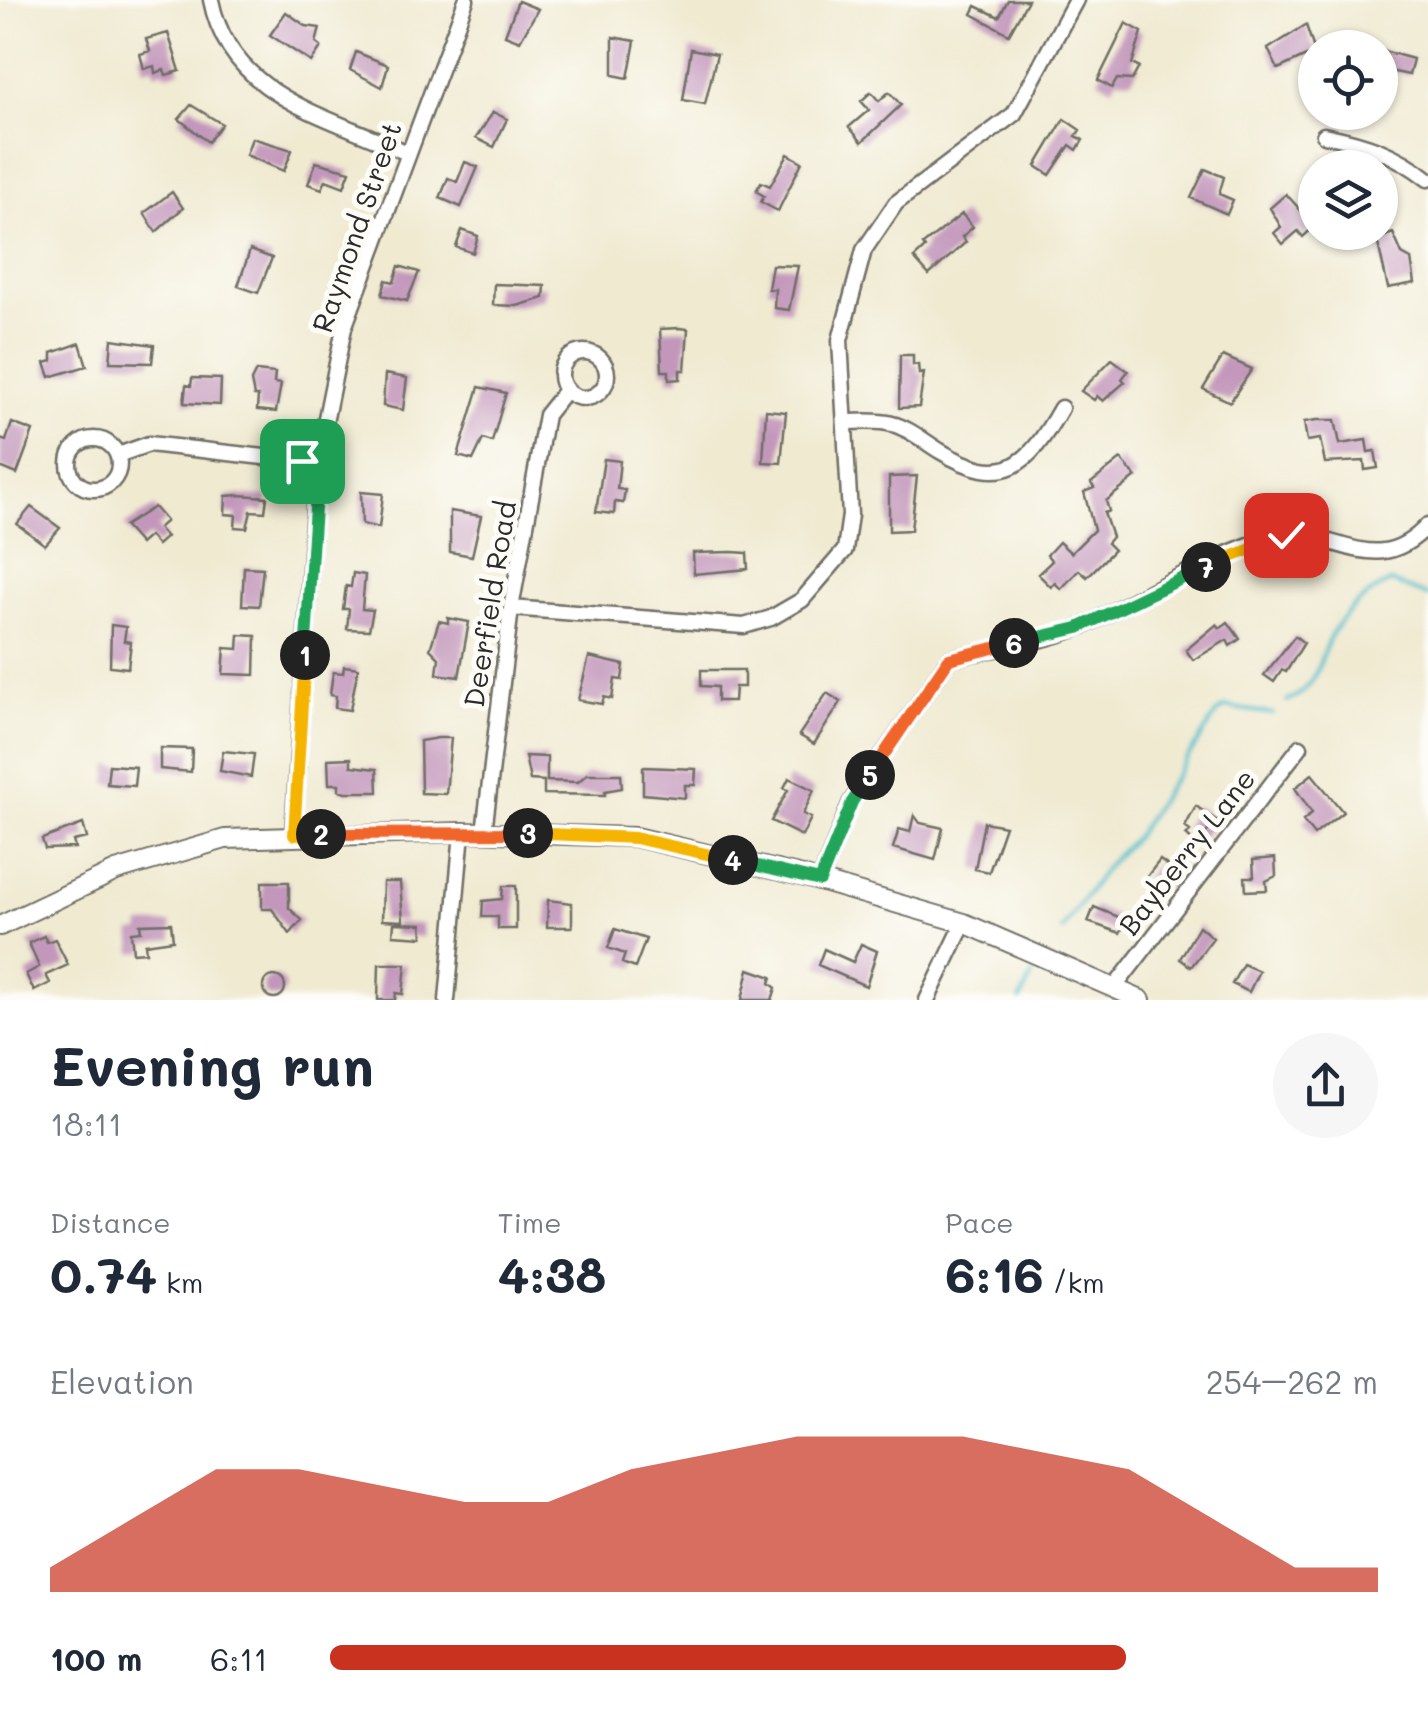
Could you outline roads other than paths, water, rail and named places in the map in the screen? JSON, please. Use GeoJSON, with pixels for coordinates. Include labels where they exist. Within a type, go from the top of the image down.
{"type":"FeatureCollection","features":[{"type":"Feature","properties":{"kind":"main road"},"geometry":{"type":"LineString","coordinates":[[0,926],[38,905],[153,857],[226,839],[462,832],[635,838],[820,881],[964,923],[1141,1000]]}},
{"type":"Feature","properties":{"kind":"street"},"geometry":{"type":"LineString","coordinates":[[211,0],[216,29],[230,54],[256,81],[292,102],[407,153]]}},
{"type":"Feature","properties":{"kind":"street","name":"Raymond Street"},"geometry":{"type":"LineString","coordinates":[[294,835],[318,463],[344,328],[466,0]]}},
{"type":"Feature","properties":{"kind":"street"},"geometry":{"type":"LineString","coordinates":[[511,608],[744,626],[771,618],[802,600],[845,550],[850,514],[840,340],[864,250],[896,202],[1014,114],[1076,0]]}},
{"type":"Feature","properties":{"kind":"street"},"geometry":{"type":"LineString","coordinates":[[1324,135],[1377,147],[1402,158],[1428,179]]}},
{"type":"Feature","properties":{"kind":"street","name":"Deerfield Road"},"geometry":{"type":"LineString","coordinates":[[484,832],[511,608],[546,416],[566,390]]}},
{"type":"Feature","properties":{"kind":"street"},"geometry":{"type":"LineString","coordinates":[[846,422],[894,424],[958,461],[999,471],[1017,466],[1031,455],[1061,408]]}},
{"type":"Feature","properties":{"kind":"street"},"geometry":{"type":"LineString","coordinates":[[118,455],[149,444],[318,463]]}},
{"type":"Feature","properties":{"kind":"street"},"geometry":{"type":"LineString","coordinates":[[820,881],[852,802],[949,659],[1078,628],[1248,547],[1286,535],[1359,552],[1396,550],[1428,525]]}},
{"type":"Feature","properties":{"kind":"street","name":"Bayberry Lane"},"geometry":{"type":"LineString","coordinates":[[1114,988],[1300,748]]}},
{"type":"Feature","properties":{"kind":"street"},"geometry":{"type":"LineString","coordinates":[[447,1000],[462,832]]}},
{"type":"Feature","properties":{"kind":"street"},"geometry":{"type":"LineString","coordinates":[[927,1000],[964,923]]}},
{"type":"Feature","properties":{"kind":"waterway"},"geometry":{"type":"LineString","coordinates":[[1287,701],[1305,690],[1334,630],[1364,598],[1391,582],[1428,596]]}},
{"type":"Feature","properties":{"kind":"waterway"},"geometry":{"type":"LineString","coordinates":[[1062,930],[1107,865],[1136,836],[1217,713],[1226,707],[1273,714]]}},
{"type":"Feature","properties":{"kind":"waterway"},"geometry":{"type":"LineString","coordinates":[[1020,1000],[1033,974]]}}]}
